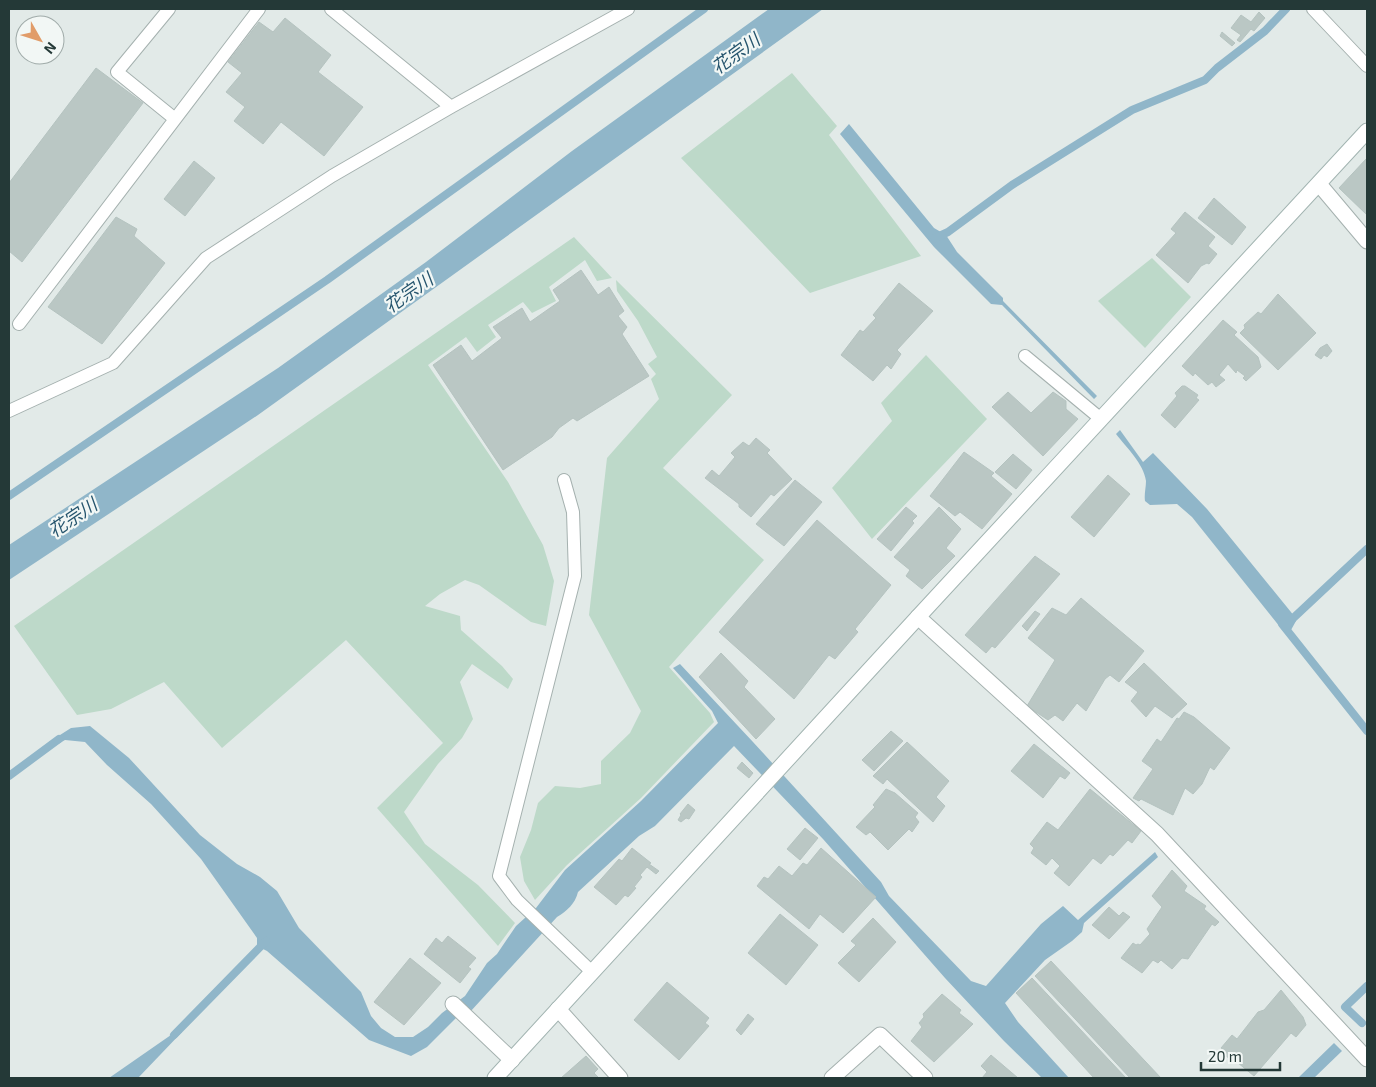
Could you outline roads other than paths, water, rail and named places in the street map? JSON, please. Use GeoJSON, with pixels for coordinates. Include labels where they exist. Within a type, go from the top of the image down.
{"type":"FeatureCollection","features":[{"type":"Feature","properties":{"kind":"street"},"geometry":{"type":"LineString","coordinates":[[495,1078],[1367,131]]}},
{"type":"Feature","properties":{"kind":"street"},"geometry":{"type":"LineString","coordinates":[[1319,184],[1367,241]]}},
{"type":"Feature","properties":{"kind":"street"},"geometry":{"type":"LineString","coordinates":[[918,617],[1157,834],[1367,1059]]}},
{"type":"Feature","properties":{"kind":"street"},"geometry":{"type":"LineString","coordinates":[[453,1004],[512,1060]]}},
{"type":"Feature","properties":{"kind":"street"},"geometry":{"type":"LineString","coordinates":[[558,1009],[620,1078]]}},
{"type":"Feature","properties":{"kind":"street"},"geometry":{"type":"LineString","coordinates":[[832,1078],[880,1035],[925,1078]]}},
{"type":"Feature","properties":{"kind":"lane"},"geometry":{"type":"LineString","coordinates":[[169,9],[117,72],[175,119]]}},
{"type":"Feature","properties":{"kind":"lane"},"geometry":{"type":"LineString","coordinates":[[19,324],[259,9]]}},
{"type":"Feature","properties":{"kind":"lane"},"geometry":{"type":"LineString","coordinates":[[331,9],[451,106]]}},
{"type":"Feature","properties":{"kind":"lane"},"geometry":{"type":"LineString","coordinates":[[9,411],[113,363],[206,258],[332,176],[451,106],[628,9]]}},
{"type":"Feature","properties":{"kind":"lane"},"geometry":{"type":"LineString","coordinates":[[1313,9],[1367,66]]}},
{"type":"Feature","properties":{"kind":"lane"},"geometry":{"type":"LineString","coordinates":[[1025,356],[1101,419]]}},
{"type":"Feature","properties":{"kind":"lane"},"geometry":{"type":"LineString","coordinates":[[564,480],[573,512],[575,576],[499,876],[517,900],[592,972]]}},
{"type":"Feature","properties":{"kind":"water","name":"花宗川"},"geometry":{"type":"Polygon","coordinates":[[[769,9],[823,9],[258,415],[9,580],[9,545],[278,368],[426,262],[572,151],[769,9]]]}},
{"type":"Feature","properties":{"kind":"water"},"geometry":{"type":"Polygon","coordinates":[[[849,124],[934,228],[946,235],[957,252],[1097,396],[1094,399],[1002,305],[991,304],[934,247],[840,134],[849,124]]]}},
{"type":"Feature","properties":{"kind":"water"},"geometry":{"type":"Polygon","coordinates":[[[1120,430],[1143,462],[1153,453],[1207,509],[1295,617],[1296,621],[1291,630],[1284,632],[1192,517],[1177,504],[1150,505],[1145,501],[1145,475],[1134,456],[1116,434],[1120,430]]]}},
{"type":"Feature","properties":{"kind":"water"},"geometry":{"type":"Polygon","coordinates":[[[680,664],[881,882],[889,896],[971,981],[986,986],[1041,924],[1063,906],[1078,920],[1155,852],[1158,857],[1084,923],[1082,932],[1045,960],[1005,1003],[1018,1022],[1069,1078],[1042,1078],[1004,1041],[945,978],[823,839],[734,746],[655,826],[639,836],[578,892],[570,907],[557,917],[470,1012],[456,1018],[427,1047],[411,1056],[369,1040],[267,951],[257,946],[257,938],[201,859],[151,804],[107,765],[85,742],[65,740],[53,747],[49,742],[71,728],[90,726],[129,758],[200,835],[237,864],[260,877],[277,891],[299,928],[361,992],[371,1016],[381,1028],[395,1037],[413,1037],[465,996],[487,963],[497,954],[516,926],[536,908],[565,870],[641,801],[718,723],[712,711],[673,668],[680,664]]]}},
{"type":"Feature","properties":{"kind":"water"},"geometry":{"type":"Polygon","coordinates":[[[181,1028],[182,1032],[138,1078],[109,1078],[181,1028]]]}},
{"type":"Feature","properties":{"kind":"water"},"geometry":{"type":"Polygon","coordinates":[[[1334,1043],[1342,1051],[1314,1078],[1298,1078],[1334,1043]]]}},
{"type":"Feature","properties":{"kind":"waterway"},"geometry":{"type":"LineString","coordinates":[[9,496],[327,280],[704,9]]}},
{"type":"Feature","properties":{"kind":"waterway"},"geometry":{"type":"LineString","coordinates":[[935,238],[948,232],[1012,185],[1132,110],[1205,80],[1217,68],[1265,31],[1286,9]]}},
{"type":"Feature","properties":{"kind":"waterway"},"geometry":{"type":"LineString","coordinates":[[1288,623],[1367,549]]}},
{"type":"Feature","properties":{"kind":"waterway"},"geometry":{"type":"LineString","coordinates":[[1282,624],[1367,731]]}},
{"type":"Feature","properties":{"kind":"waterway"},"geometry":{"type":"LineString","coordinates":[[9,776],[59,739]]}},
{"type":"Feature","properties":{"kind":"waterway"},"geometry":{"type":"LineString","coordinates":[[174,1035],[266,941]]}},
{"type":"Feature","properties":{"kind":"waterway"},"geometry":{"type":"LineString","coordinates":[[1362,1023],[1345,1007],[1367,986]]}}]}
